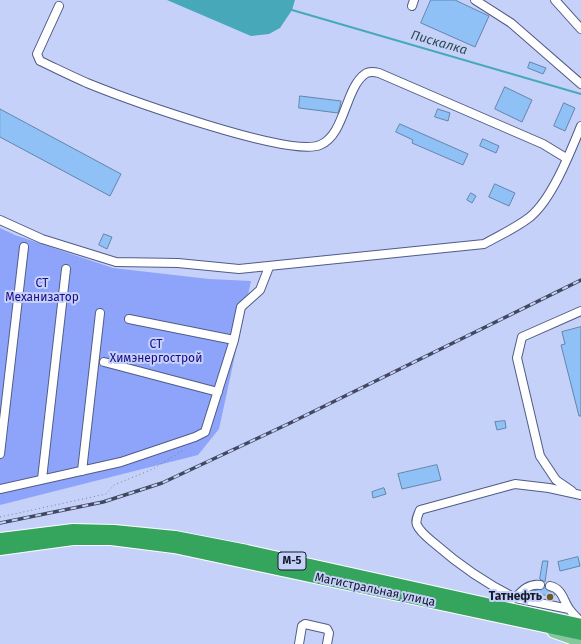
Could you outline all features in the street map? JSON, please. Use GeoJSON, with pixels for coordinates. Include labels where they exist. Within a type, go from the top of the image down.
{"type":"FeatureCollection","features":[{"type":"Feature","properties":{"kind":"highway","name":"Магистральная улица"},"geometry":{"type":"LineString","coordinates":[[0,539],[73,530],[114,531],[175,537],[247,551],[496,607],[581,623]]}},
{"type":"Feature","properties":{"kind":"highway","name":"Магистральная улица"},"geometry":{"type":"LineString","coordinates":[[0,549],[73,539],[111,539],[174,546],[526,622]]}},
{"type":"Feature","properties":{"kind":"highway","name":"М-5"},"geometry":{"type":"LineString","coordinates":[[526,622],[581,634]]}},
{"type":"Feature","properties":{"kind":"main road","name":"Магистральная улица"},"geometry":{"type":"LineString","coordinates":[[526,622],[581,642]]}},
{"type":"Feature","properties":{"kind":"street"},"geometry":{"type":"LineString","coordinates":[[475,0],[511,23],[581,84]]}},
{"type":"Feature","properties":{"kind":"street"},"geometry":{"type":"LineString","coordinates":[[555,0],[581,29]]}},
{"type":"Feature","properties":{"kind":"street"},"geometry":{"type":"LineString","coordinates":[[59,6],[37,54],[40,61],[87,83],[233,132],[281,144],[300,147],[320,145],[334,135],[358,81],[365,74],[373,72],[379,73],[543,144],[566,158]]}},
{"type":"Feature","properties":{"kind":"street"},"geometry":{"type":"LineString","coordinates":[[0,220],[42,239],[116,262],[178,263],[239,269],[484,244],[511,230],[531,216],[551,189],[581,126]]}},
{"type":"Feature","properties":{"kind":"street"},"geometry":{"type":"LineString","coordinates":[[0,454],[24,247]]}},
{"type":"Feature","properties":{"kind":"street"},"geometry":{"type":"LineString","coordinates":[[0,488],[121,462],[195,437],[205,432],[234,340],[240,308],[260,290],[269,267]]}},
{"type":"Feature","properties":{"kind":"street"},"geometry":{"type":"LineString","coordinates":[[42,479],[66,269]]}},
{"type":"Feature","properties":{"kind":"street"},"geometry":{"type":"LineString","coordinates":[[578,494],[556,480],[540,456],[517,358],[522,337],[581,311]]}},
{"type":"Feature","properties":{"kind":"street"},"geometry":{"type":"LineString","coordinates":[[82,471],[100,313]]}},
{"type":"Feature","properties":{"kind":"street"},"geometry":{"type":"LineString","coordinates":[[129,319],[234,340]]}},
{"type":"Feature","properties":{"kind":"street"},"geometry":{"type":"LineString","coordinates":[[104,362],[218,392]]}},
{"type":"Feature","properties":{"kind":"street"},"geometry":{"type":"LineString","coordinates":[[569,609],[515,598],[491,586],[458,564],[423,533],[416,521],[420,510],[515,484],[578,494]]}},
{"type":"Feature","properties":{"kind":"street"},"geometry":{"type":"LineString","coordinates":[[496,607],[515,598],[526,588],[534,584],[540,585]]}},
{"type":"Feature","properties":{"kind":"street"},"geometry":{"type":"LineString","coordinates":[[550,586],[556,587],[561,592],[569,609],[581,623]]}},
{"type":"Feature","properties":{"kind":"street"},"geometry":{"type":"LineString","coordinates":[[299,644],[302,626],[305,624],[327,629],[329,633],[327,644]]}},
{"type":"Feature","properties":{"kind":"path"},"geometry":{"type":"LineString","coordinates":[[0,517],[106,494],[114,486],[153,469],[189,446]]}},
{"type":"Feature","properties":{"kind":"green space","name":"СТ Химэнергострой"},"geometry":{"type":"Polygon","coordinates":[[[0,228],[15,235],[113,268],[209,279],[251,281],[219,429],[198,455],[0,505],[0,228]]]}},
{"type":"Feature","properties":{"kind":"shaded area"},"geometry":{"type":"Polygon","coordinates":[[[167,0],[295,0],[292,10],[280,28],[269,34],[251,36],[167,0]]]}},
{"type":"Feature","properties":{"kind":"building"},"geometry":{"type":"Polygon","coordinates":[[[431,0],[455,0],[489,16],[475,47],[421,23],[431,0]]]}},
{"type":"Feature","properties":{"kind":"building"},"geometry":{"type":"Polygon","coordinates":[[[530,62],[546,68],[543,74],[528,68],[530,62]]]}},
{"type":"Feature","properties":{"kind":"building"},"geometry":{"type":"Polygon","coordinates":[[[505,87],[532,100],[522,122],[495,109],[505,87]]]}},
{"type":"Feature","properties":{"kind":"building"},"geometry":{"type":"Polygon","coordinates":[[[300,96],[341,101],[338,113],[299,108],[300,96]]]}},
{"type":"Feature","properties":{"kind":"building"},"geometry":{"type":"Polygon","coordinates":[[[564,103],[575,108],[565,131],[554,126],[564,103]]]}},
{"type":"Feature","properties":{"kind":"building"},"geometry":{"type":"Polygon","coordinates":[[[0,109],[121,174],[110,196],[0,137],[0,109]]]}},
{"type":"Feature","properties":{"kind":"building"},"geometry":{"type":"Polygon","coordinates":[[[438,109],[450,113],[448,121],[435,117],[438,109]]]}},
{"type":"Feature","properties":{"kind":"building"},"geometry":{"type":"Polygon","coordinates":[[[400,124],[468,154],[463,165],[412,143],[413,140],[396,132],[400,124]]]}},
{"type":"Feature","properties":{"kind":"building"},"geometry":{"type":"Polygon","coordinates":[[[483,139],[499,146],[496,153],[480,146],[483,139]]]}},
{"type":"Feature","properties":{"kind":"building"},"geometry":{"type":"Polygon","coordinates":[[[495,184],[515,193],[509,206],[489,197],[495,184]]]}},
{"type":"Feature","properties":{"kind":"building"},"geometry":{"type":"Polygon","coordinates":[[[471,193],[476,196],[472,203],[467,200],[471,193]]]}},
{"type":"Feature","properties":{"kind":"building"},"geometry":{"type":"Polygon","coordinates":[[[104,234],[112,237],[107,249],[99,245],[104,234]]]}},
{"type":"Feature","properties":{"kind":"building"},"geometry":{"type":"Polygon","coordinates":[[[581,327],[581,416],[579,416],[561,345],[565,344],[562,332],[581,327]]]}},
{"type":"Feature","properties":{"kind":"building"},"geometry":{"type":"Polygon","coordinates":[[[505,421],[506,428],[497,430],[495,422],[505,421]]]}},
{"type":"Feature","properties":{"kind":"building"},"geometry":{"type":"Polygon","coordinates":[[[437,465],[441,480],[402,489],[398,474],[437,465]]]}},
{"type":"Feature","properties":{"kind":"building"},"geometry":{"type":"Polygon","coordinates":[[[384,488],[386,494],[373,498],[372,492],[384,488]]]}},
{"type":"Feature","properties":{"kind":"building"},"geometry":{"type":"Polygon","coordinates":[[[578,557],[580,566],[560,571],[558,562],[578,557]]]}},
{"type":"Feature","properties":{"kind":"building"},"geometry":{"type":"Polygon","coordinates":[[[543,561],[548,561],[545,582],[540,579],[543,561]]]}},
{"type":"Feature","properties":{"kind":"building"},"geometry":{"type":"Polygon","coordinates":[[[545,588],[555,595],[553,597],[530,592],[545,588]]]}},
{"type":"Feature","properties":{"kind":"waterway","name":"Пискалка"},"geometry":{"type":"LineString","coordinates":[[292,10],[581,94]]}},
{"type":"Feature","properties":{"kind":"railway"},"geometry":{"type":"LineString","coordinates":[[0,523],[103,502],[162,483],[288,424],[581,280]]}},
{"type":"Feature","properties":{"kind":"place","name":"Татнефть"},"geometry":{"type":"Point","coordinates":[550,597]}},
{"type":"Feature","properties":{"kind":"park label","name":"СТ Механизатор"},"geometry":{"type":"Point","coordinates":[42,291]}}]}
